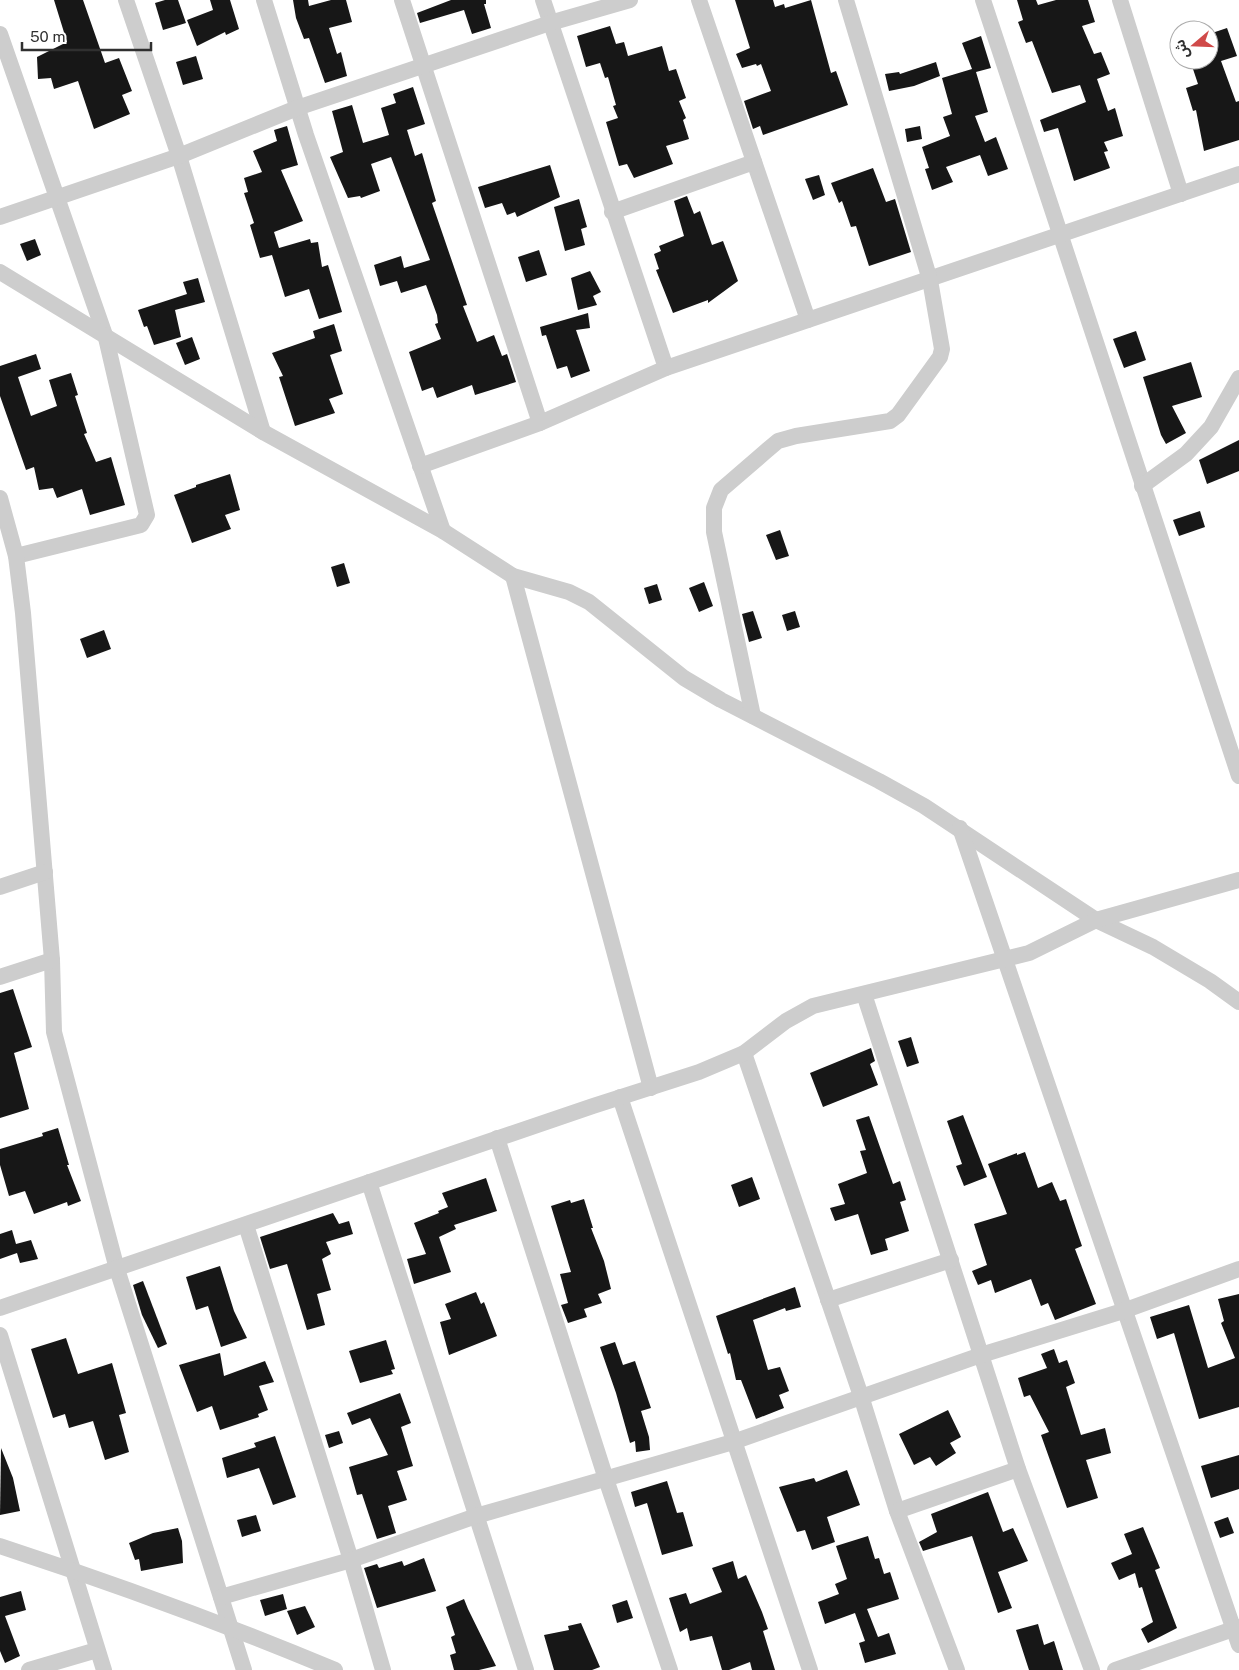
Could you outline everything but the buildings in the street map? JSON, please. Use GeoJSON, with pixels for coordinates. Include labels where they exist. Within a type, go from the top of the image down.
{"type":"FeatureCollection","features":[{"type":"Feature","properties":{"kind":"street"},"geometry":{"type":"LineString","coordinates":[[126,0],[179,156],[262,432]]}},
{"type":"Feature","properties":{"kind":"street"},"geometry":{"type":"LineString","coordinates":[[264,0],[297,108],[443,531]]}},
{"type":"Feature","properties":{"kind":"street"},"geometry":{"type":"LineString","coordinates":[[402,0],[540,423]]}},
{"type":"Feature","properties":{"kind":"street"},"geometry":{"type":"LineString","coordinates":[[543,0],[612,212],[666,368]]}},
{"type":"Feature","properties":{"kind":"street"},"geometry":{"type":"LineString","coordinates":[[0,217],[179,156],[297,108],[550,23],[630,0]]}},
{"type":"Feature","properties":{"kind":"street"},"geometry":{"type":"LineString","coordinates":[[698,0],[808,320]]}},
{"type":"Feature","properties":{"kind":"street"},"geometry":{"type":"LineString","coordinates":[[752,716],[714,532],[714,508],[721,490],[778,441],[796,436],[890,421],[898,415],[940,357],[942,350],[930,280],[846,0]]}},
{"type":"Feature","properties":{"kind":"street"},"geometry":{"type":"LineString","coordinates":[[983,0],[1239,776]]}},
{"type":"Feature","properties":{"kind":"street"},"geometry":{"type":"LineString","coordinates":[[1125,2],[1181,194]]}},
{"type":"Feature","properties":{"kind":"street"},"geometry":{"type":"LineString","coordinates":[[0,34],[106,338],[146,508],[145,521],[141,525],[16,556]]}},
{"type":"Feature","properties":{"kind":"street"},"geometry":{"type":"LineString","coordinates":[[612,212],[754,162]]}},
{"type":"Feature","properties":{"kind":"street"},"geometry":{"type":"LineString","coordinates":[[420,466],[540,423],[666,368],[1062,236],[1239,174]]}},
{"type":"Feature","properties":{"kind":"street"},"geometry":{"type":"LineString","coordinates":[[0,272],[262,432],[443,531],[513,576],[569,592],[589,602],[684,678],[752,716],[879,780],[960,828],[1096,920],[1153,947],[1210,981],[1239,1002]]}},
{"type":"Feature","properties":{"kind":"street"},"geometry":{"type":"LineString","coordinates":[[1142,486],[1186,454],[1211,427],[1239,378]]}},
{"type":"Feature","properties":{"kind":"street"},"geometry":{"type":"LineString","coordinates":[[0,498],[16,556],[45,872],[52,960],[54,1032],[117,1269],[244,1670]]}},
{"type":"Feature","properties":{"kind":"street"},"geometry":{"type":"LineString","coordinates":[[513,576],[651,1088]]}},
{"type":"Feature","properties":{"kind":"street"},"geometry":{"type":"LineString","coordinates":[[960,828],[1123,1311],[1237,1628],[1239,1645]]}},
{"type":"Feature","properties":{"kind":"street"},"geometry":{"type":"LineString","coordinates":[[0,887],[45,872]]}},
{"type":"Feature","properties":{"kind":"street"},"geometry":{"type":"LineString","coordinates":[[0,1308],[497,1138],[699,1072],[744,1053],[799,1012],[836,1000],[1029,953],[1096,920],[1239,880]]}},
{"type":"Feature","properties":{"kind":"street"},"geometry":{"type":"LineString","coordinates":[[0,977],[52,960]]}},
{"type":"Feature","properties":{"kind":"street"},"geometry":{"type":"LineString","coordinates":[[864,994],[1018,1469],[1092,1670]]}},
{"type":"Feature","properties":{"kind":"street"},"geometry":{"type":"LineString","coordinates":[[744,1053],[897,1511],[957,1670]]}},
{"type":"Feature","properties":{"kind":"street"},"geometry":{"type":"LineString","coordinates":[[620,1097],[810,1670]]}},
{"type":"Feature","properties":{"kind":"street"},"geometry":{"type":"LineString","coordinates":[[497,1138],[606,1479],[670,1670]]}},
{"type":"Feature","properties":{"kind":"street"},"geometry":{"type":"LineString","coordinates":[[369,1182],[526,1670]]}},
{"type":"Feature","properties":{"kind":"street"},"geometry":{"type":"LineString","coordinates":[[246,1225],[351,1560],[383,1670]]}},
{"type":"Feature","properties":{"kind":"street"},"geometry":{"type":"LineString","coordinates":[[828,1300],[951,1260]]}},
{"type":"Feature","properties":{"kind":"street"},"geometry":{"type":"LineString","coordinates":[[221,1597],[351,1560],[476,1516],[733,1442],[860,1396],[1123,1311],[1239,1269]]}},
{"type":"Feature","properties":{"kind":"street"},"geometry":{"type":"LineString","coordinates":[[0,1335],[104,1670]]}},
{"type":"Feature","properties":{"kind":"street"},"geometry":{"type":"LineString","coordinates":[[897,1511],[1018,1469]]}},
{"type":"Feature","properties":{"kind":"street"},"geometry":{"type":"LineString","coordinates":[[0,1546],[74,1569],[230,1627],[335,1670]]}},
{"type":"Feature","properties":{"kind":"street"},"geometry":{"type":"LineString","coordinates":[[1115,1670],[1237,1628]]}},
{"type":"Feature","properties":{"kind":"street"},"geometry":{"type":"LineString","coordinates":[[29,1670],[97,1650]]}}]}
